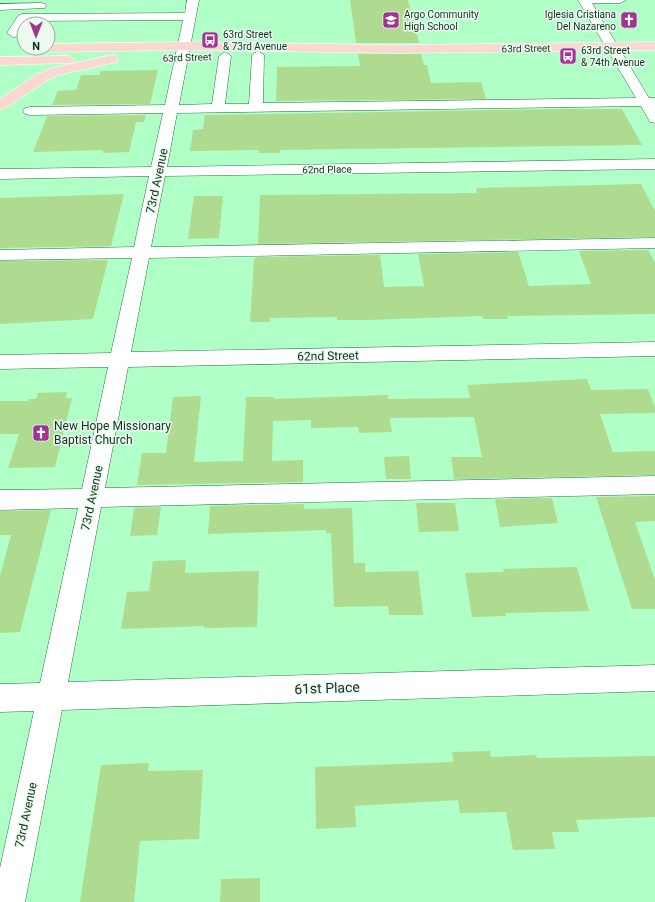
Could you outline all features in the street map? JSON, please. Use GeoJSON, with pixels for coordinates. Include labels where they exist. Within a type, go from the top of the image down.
{"type":"FeatureCollection","features":[{"type":"Feature","properties":{"kind":"main road","name":"63rd Street"},"geometry":{"type":"LineString","coordinates":[[56,48],[183,52],[655,46]]}},
{"type":"Feature","properties":{"kind":"main road"},"geometry":{"type":"LineString","coordinates":[[0,48],[18,52],[29,61],[32,69],[28,78],[6,101]]}},
{"type":"Feature","properties":{"kind":"main road","name":"63rd Street"},"geometry":{"type":"LineString","coordinates":[[0,61],[112,59],[183,52],[225,56],[398,49]]}},
{"type":"Feature","properties":{"kind":"main road"},"geometry":{"type":"LineString","coordinates":[[6,101],[41,78],[54,72],[112,59]]}},
{"type":"Feature","properties":{"kind":"street"},"geometry":{"type":"LineString","coordinates":[[584,0],[620,0]]}},
{"type":"Feature","properties":{"kind":"street"},"geometry":{"type":"LineString","coordinates":[[584,0],[612,47],[650,103],[655,118]]}},
{"type":"Feature","properties":{"kind":"street"},"geometry":{"type":"LineString","coordinates":[[178,4],[191,7]]}},
{"type":"Feature","properties":{"kind":"street"},"geometry":{"type":"LineString","coordinates":[[0,7],[124,5]]}},
{"type":"Feature","properties":{"kind":"street"},"geometry":{"type":"LineString","coordinates":[[53,16],[191,7]]}},
{"type":"Feature","properties":{"kind":"street","name":"73rd Avenue"},"geometry":{"type":"LineString","coordinates":[[9,902],[191,7]]}},
{"type":"Feature","properties":{"kind":"street"},"geometry":{"type":"LineString","coordinates":[[172,31],[187,31]]}},
{"type":"Feature","properties":{"kind":"street"},"geometry":{"type":"LineString","coordinates":[[256,108],[258,55]]}},
{"type":"Feature","properties":{"kind":"street"},"geometry":{"type":"LineString","coordinates":[[218,108],[225,56]]}},
{"type":"Feature","properties":{"kind":"street"},"geometry":{"type":"LineString","coordinates":[[30,111],[650,103]]}},
{"type":"Feature","properties":{"kind":"street","name":"62nd Place"},"geometry":{"type":"LineString","coordinates":[[0,174],[655,164]]}},
{"type":"Feature","properties":{"kind":"street"},"geometry":{"type":"LineString","coordinates":[[0,255],[655,243]]}},
{"type":"Feature","properties":{"kind":"street","name":"62nd Street"},"geometry":{"type":"LineString","coordinates":[[0,362],[655,349]]}},
{"type":"Feature","properties":{"kind":"street"},"geometry":{"type":"LineString","coordinates":[[0,500],[655,485]]}},
{"type":"Feature","properties":{"kind":"street","name":"61st Place"},"geometry":{"type":"LineString","coordinates":[[0,698],[655,678]]}},
{"type":"Feature","properties":{"kind":"building"},"geometry":{"type":"Polygon","coordinates":[[[350,0],[408,0],[419,43],[356,43],[350,0]]]}},
{"type":"Feature","properties":{"kind":"building"},"geometry":{"type":"Polygon","coordinates":[[[358,54],[421,54],[424,65],[427,65],[431,83],[481,82],[486,99],[276,101],[277,67],[360,66],[358,54]]]}},
{"type":"Feature","properties":{"kind":"building"},"geometry":{"type":"Polygon","coordinates":[[[158,70],[150,104],[52,105],[58,91],[76,90],[81,75],[99,75],[101,71],[158,70]]]}},
{"type":"Feature","properties":{"kind":"building"},"geometry":{"type":"Polygon","coordinates":[[[622,109],[642,145],[280,150],[280,153],[259,153],[259,150],[190,151],[193,130],[203,129],[205,115],[622,109]]]}},
{"type":"Feature","properties":{"kind":"building"},"geometry":{"type":"Polygon","coordinates":[[[146,115],[144,122],[136,122],[129,152],[103,153],[103,150],[33,152],[47,116],[146,115]]]}},
{"type":"Feature","properties":{"kind":"building"},"geometry":{"type":"Polygon","coordinates":[[[641,184],[655,211],[655,237],[258,244],[260,195],[477,193],[476,188],[641,184]]]}},
{"type":"Feature","properties":{"kind":"building"},"geometry":{"type":"Polygon","coordinates":[[[124,194],[111,246],[0,248],[0,198],[124,194]]]}},
{"type":"Feature","properties":{"kind":"building"},"geometry":{"type":"Polygon","coordinates":[[[194,196],[223,196],[219,238],[188,239],[194,196]]]}},
{"type":"Feature","properties":{"kind":"building"},"geometry":{"type":"Polygon","coordinates":[[[648,250],[655,263],[655,314],[507,316],[508,319],[483,319],[482,316],[367,320],[337,320],[337,317],[270,318],[270,322],[250,322],[254,259],[257,257],[380,255],[384,287],[424,286],[418,254],[518,252],[529,286],[591,284],[579,251],[648,250]]]}},
{"type":"Feature","properties":{"kind":"building"},"geometry":{"type":"Polygon","coordinates":[[[108,260],[93,319],[0,324],[0,261],[108,260]]]}},
{"type":"Feature","properties":{"kind":"building"},"geometry":{"type":"Polygon","coordinates":[[[587,379],[591,390],[648,389],[655,407],[655,413],[600,414],[613,452],[655,451],[655,475],[454,479],[451,457],[482,457],[474,417],[390,418],[392,432],[359,433],[358,427],[311,428],[311,420],[273,421],[272,461],[303,460],[303,482],[137,485],[142,453],[166,453],[173,397],[201,396],[194,462],[243,461],[246,397],[274,397],[274,399],[388,395],[388,399],[470,398],[467,385],[587,379]]]}},
{"type":"Feature","properties":{"kind":"building","name":"New Hope Missionary Baptist Church"},"geometry":{"type":"Polygon","coordinates":[[[67,392],[66,398],[72,398],[55,467],[8,468],[19,434],[0,434],[0,401],[28,401],[29,399],[36,399],[38,393],[67,392]]]}},
{"type":"Feature","properties":{"kind":"building"},"geometry":{"type":"Polygon","coordinates":[[[409,456],[411,479],[386,479],[384,457],[409,456]]]}},
{"type":"Feature","properties":{"kind":"building"},"geometry":{"type":"Polygon","coordinates":[[[655,496],[655,521],[635,522],[655,580],[655,609],[632,609],[596,497],[655,496]]]}},
{"type":"Feature","properties":{"kind":"building"},"geometry":{"type":"Polygon","coordinates":[[[552,498],[558,523],[500,527],[495,499],[552,498]]]}},
{"type":"Feature","properties":{"kind":"building"},"geometry":{"type":"Polygon","coordinates":[[[416,503],[455,503],[459,531],[419,532],[416,503]]]}},
{"type":"Feature","properties":{"kind":"building"},"geometry":{"type":"Polygon","coordinates":[[[303,504],[305,509],[352,508],[354,563],[365,563],[365,572],[418,571],[423,615],[389,615],[388,606],[334,607],[331,533],[326,533],[326,530],[208,534],[210,506],[303,504]]]}},
{"type":"Feature","properties":{"kind":"building"},"geometry":{"type":"Polygon","coordinates":[[[161,507],[157,535],[130,536],[134,508],[161,507]]]}},
{"type":"Feature","properties":{"kind":"building"},"geometry":{"type":"Polygon","coordinates":[[[51,510],[20,632],[0,633],[0,576],[11,535],[0,535],[0,511],[51,510]]]}},
{"type":"Feature","properties":{"kind":"building"},"geometry":{"type":"Polygon","coordinates":[[[186,560],[185,573],[259,571],[257,627],[204,628],[204,626],[121,629],[127,592],[149,591],[153,561],[186,560]]]}},
{"type":"Feature","properties":{"kind":"building"},"geometry":{"type":"Polygon","coordinates":[[[577,567],[589,611],[506,613],[506,616],[472,617],[465,573],[504,572],[503,569],[577,567]]]}},
{"type":"Feature","properties":{"kind":"building"},"geometry":{"type":"Polygon","coordinates":[[[490,751],[491,757],[536,755],[537,758],[655,756],[655,817],[576,820],[579,832],[552,832],[555,849],[513,850],[506,812],[460,813],[458,800],[355,806],[356,827],[316,829],[315,767],[453,762],[452,752],[490,751]]]}},
{"type":"Feature","properties":{"kind":"building"},"geometry":{"type":"Polygon","coordinates":[[[149,763],[148,771],[203,770],[199,839],[140,841],[134,902],[80,902],[101,765],[149,763]]]}},
{"type":"Feature","properties":{"kind":"building"},"geometry":{"type":"Polygon","coordinates":[[[260,878],[260,902],[220,902],[221,879],[260,878]]]}},
{"type":"Feature","properties":{"kind":"place","name":"Argo Community High School"},"geometry":{"type":"Point","coordinates":[391,20]}},
{"type":"Feature","properties":{"kind":"place","name":"Iglesia Cristiana Del Nazareno"},"geometry":{"type":"Point","coordinates":[629,20]}},
{"type":"Feature","properties":{"kind":"place","name":"63rd Street & 73rd Avenue"},"geometry":{"type":"Point","coordinates":[210,40]}},
{"type":"Feature","properties":{"kind":"place","name":"63rd Street & 74th Avenue"},"geometry":{"type":"Point","coordinates":[568,56]}},
{"type":"Feature","properties":{"kind":"place","name":"New Hope Missionary Baptist Church"},"geometry":{"type":"Point","coordinates":[41,433]}}]}
